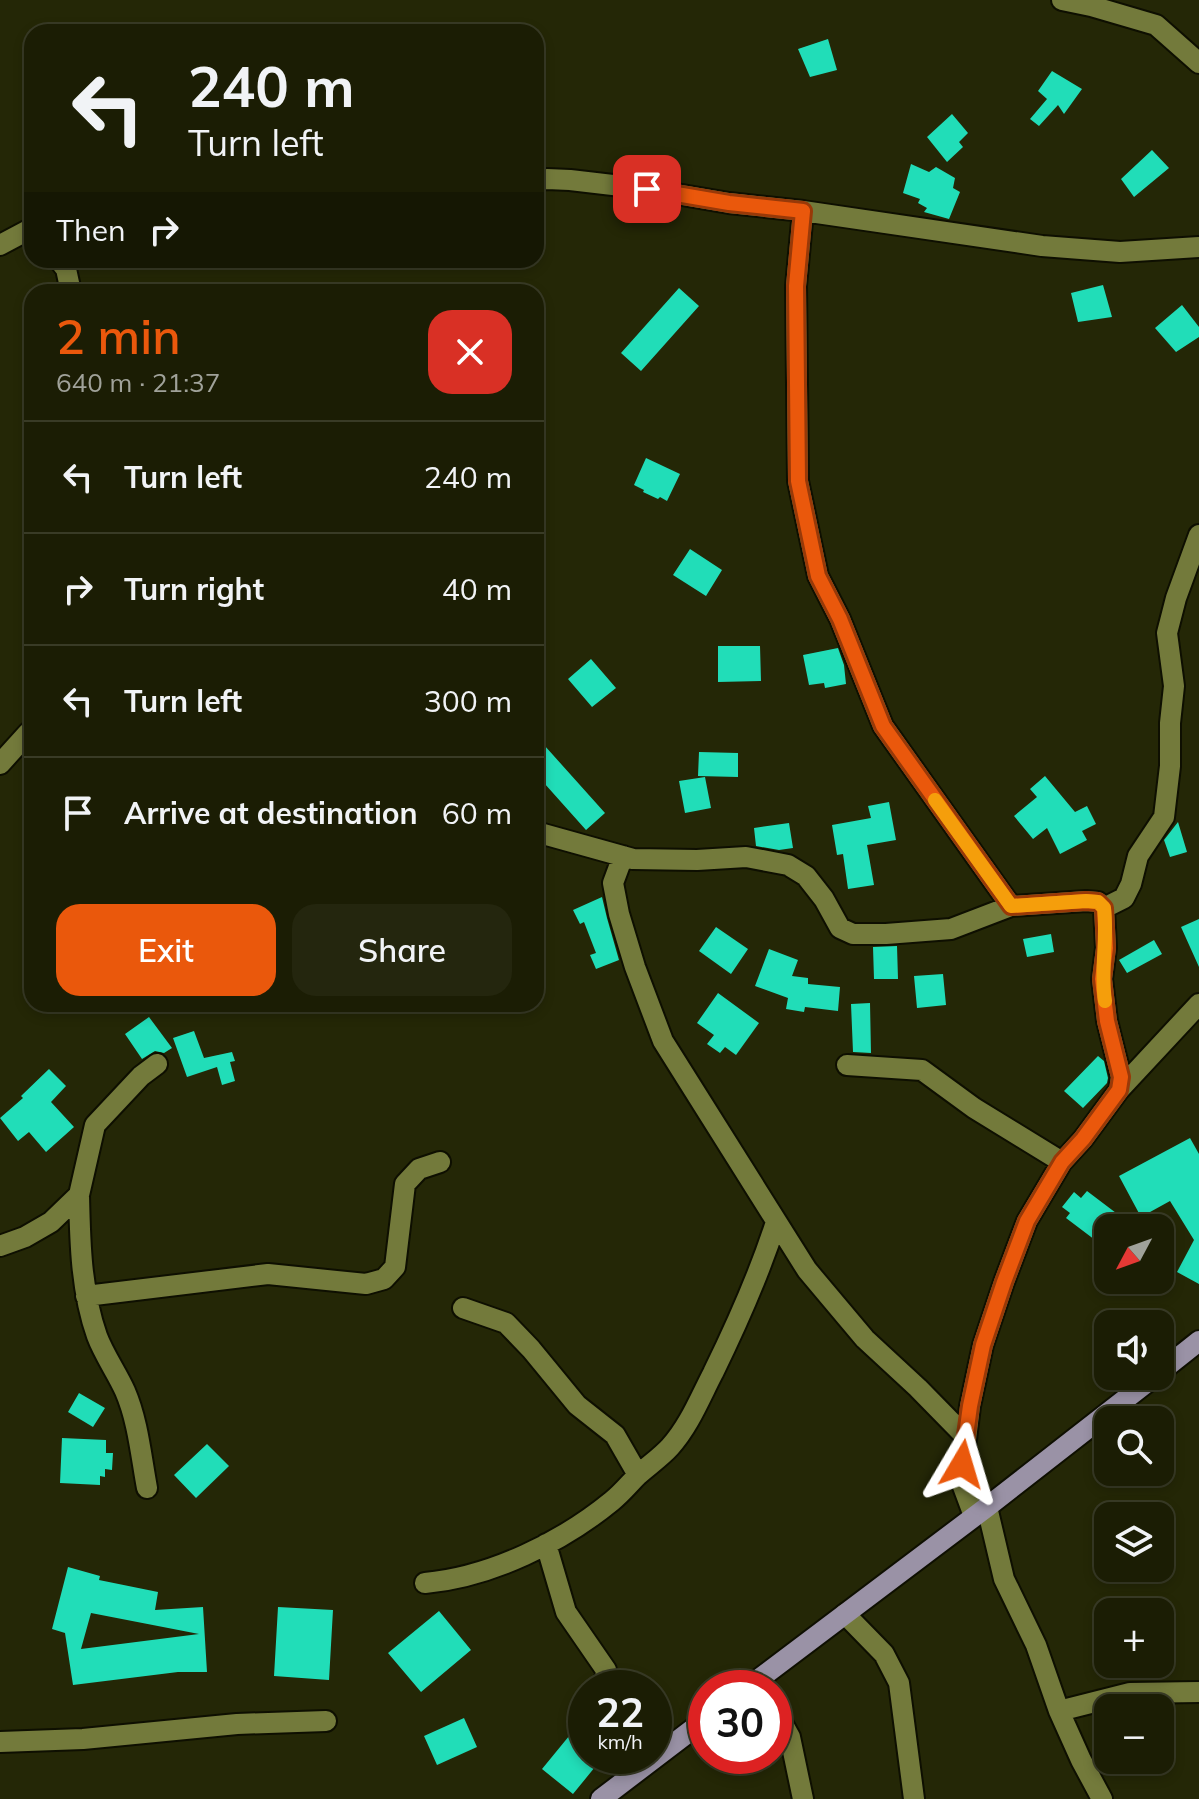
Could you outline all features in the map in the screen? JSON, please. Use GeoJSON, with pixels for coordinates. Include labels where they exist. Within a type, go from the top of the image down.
{"type":"FeatureCollection","features":[{"type":"Feature","properties":{"kind":"main road"},"geometry":{"type":"LineString","coordinates":[[1174,1361],[1199,1341]]}},
{"type":"Feature","properties":{"kind":"main road"},"geometry":{"type":"LineString","coordinates":[[775,1670],[1137,1390]]}},
{"type":"Feature","properties":{"kind":"main road"},"geometry":{"type":"LineString","coordinates":[[601,1799],[632,1774]]}},
{"type":"Feature","properties":{"kind":"street"},"geometry":{"type":"LineString","coordinates":[[1062,0],[1156,25],[1199,63]]}},
{"type":"Feature","properties":{"kind":"street"},"geometry":{"type":"LineString","coordinates":[[544,180],[647,189],[729,203],[1058,247],[1120,252],[1199,247]]}},
{"type":"Feature","properties":{"kind":"street"},"geometry":{"type":"LineString","coordinates":[[803,211],[796,286],[798,481],[818,576],[840,619],[883,726],[1011,906]]}},
{"type":"Feature","properties":{"kind":"street"},"geometry":{"type":"LineString","coordinates":[[0,245],[24,232]]}},
{"type":"Feature","properties":{"kind":"street"},"geometry":{"type":"LineString","coordinates":[[1104,908],[1124,898],[1138,856],[1164,817],[1174,686],[1167,633],[1199,535]]}},
{"type":"Feature","properties":{"kind":"street"},"geometry":{"type":"LineString","coordinates":[[0,764],[24,737]]}},
{"type":"Feature","properties":{"kind":"street"},"geometry":{"type":"LineString","coordinates":[[544,834],[633,859],[746,857],[788,865],[806,876],[824,899],[840,928],[853,934],[951,929],[1011,906],[1098,902],[1104,908],[1106,948],[1102,979],[1107,1021],[1121,1077],[1119,1090]]}},
{"type":"Feature","properties":{"kind":"street"},"geometry":{"type":"LineString","coordinates":[[623,856],[613,883],[619,914],[663,1041],[807,1270],[865,1339],[965,1436]]}},
{"type":"Feature","properties":{"kind":"street"},"geometry":{"type":"LineString","coordinates":[[1102,1799],[1059,1711],[1036,1645],[1004,1579],[981,1512],[961,1481],[965,1436],[983,1345],[1027,1221],[1062,1162],[1119,1090],[1199,1004]]}},
{"type":"Feature","properties":{"kind":"street"},"geometry":{"type":"LineString","coordinates":[[147,1488],[126,1393],[97,1337],[86,1296],[79,1195],[95,1125],[141,1076],[157,1064]]}},
{"type":"Feature","properties":{"kind":"street"},"geometry":{"type":"LineString","coordinates":[[847,1065],[922,1070],[974,1108],[1062,1162]]}},
{"type":"Feature","properties":{"kind":"street"},"geometry":{"type":"LineString","coordinates":[[86,1296],[268,1274],[366,1284],[384,1279],[395,1267],[405,1184],[419,1169],[440,1162]]}},
{"type":"Feature","properties":{"kind":"street"},"geometry":{"type":"LineString","coordinates":[[0,1246],[25,1237],[51,1222],[79,1195]]}},
{"type":"Feature","properties":{"kind":"street"},"geometry":{"type":"LineString","coordinates":[[425,1583],[484,1571],[572,1531],[614,1500],[669,1447],[688,1422],[740,1320],[776,1222]]}},
{"type":"Feature","properties":{"kind":"street"},"geometry":{"type":"LineString","coordinates":[[463,1308],[506,1323],[577,1405],[615,1435],[638,1475]]}},
{"type":"Feature","properties":{"kind":"street"},"geometry":{"type":"LineString","coordinates":[[546,1544],[566,1612],[606,1670]]}},
{"type":"Feature","properties":{"kind":"street"},"geometry":{"type":"LineString","coordinates":[[845,1614],[884,1654],[899,1683],[914,1799]]}},
{"type":"Feature","properties":{"kind":"street"},"geometry":{"type":"LineString","coordinates":[[1059,1711],[1130,1693],[1199,1692]]}},
{"type":"Feature","properties":{"kind":"street"},"geometry":{"type":"LineString","coordinates":[[0,1742],[83,1739],[237,1724],[326,1721]]}},
{"type":"Feature","properties":{"kind":"street"},"geometry":{"type":"LineString","coordinates":[[792,1747],[803,1799]]}},
{"type":"Feature","properties":{"kind":"building"},"geometry":{"type":"Polygon","coordinates":[[[828,39],[837,70],[810,77],[798,49],[828,39]]]}},
{"type":"Feature","properties":{"kind":"building"},"geometry":{"type":"Polygon","coordinates":[[[1052,71],[1082,89],[1064,114],[1058,105],[1039,126],[1030,119],[1047,99],[1038,91],[1052,71]]]}},
{"type":"Feature","properties":{"kind":"building"},"geometry":{"type":"Polygon","coordinates":[[[952,114],[968,133],[959,142],[963,147],[947,162],[927,137],[952,114]]]}},
{"type":"Feature","properties":{"kind":"building"},"geometry":{"type":"Polygon","coordinates":[[[1152,150],[1169,168],[1134,197],[1121,179],[1152,150]]]}},
{"type":"Feature","properties":{"kind":"building"},"geometry":{"type":"Polygon","coordinates":[[[911,164],[929,172],[936,167],[955,178],[953,188],[960,192],[949,219],[924,212],[927,208],[918,203],[920,199],[903,193],[911,164]]]}},
{"type":"Feature","properties":{"kind":"building"},"geometry":{"type":"Polygon","coordinates":[[[1103,285],[1112,317],[1078,322],[1071,293],[1103,285]]]}},
{"type":"Feature","properties":{"kind":"building"},"geometry":{"type":"Polygon","coordinates":[[[679,288],[699,306],[641,371],[621,353],[679,288]]]}},
{"type":"Feature","properties":{"kind":"building"},"geometry":{"type":"Polygon","coordinates":[[[1182,305],[1199,327],[1199,337],[1176,352],[1155,328],[1182,305]]]}},
{"type":"Feature","properties":{"kind":"building"},"geometry":{"type":"Polygon","coordinates":[[[646,458],[680,474],[667,501],[634,485],[646,458]]]}},
{"type":"Feature","properties":{"kind":"building"},"geometry":{"type":"Polygon","coordinates":[[[690,549],[722,570],[706,596],[673,575],[690,549]]]}},
{"type":"Feature","properties":{"kind":"building"},"geometry":{"type":"Polygon","coordinates":[[[718,646],[760,646],[761,681],[718,682],[718,646]]]}},
{"type":"Feature","properties":{"kind":"building"},"geometry":{"type":"Polygon","coordinates":[[[838,648],[846,684],[825,688],[824,683],[809,685],[803,655],[838,648]]]}},
{"type":"Feature","properties":{"kind":"building"},"geometry":{"type":"Polygon","coordinates":[[[591,659],[616,688],[592,707],[568,679],[591,659]]]}},
{"type":"Feature","properties":{"kind":"building"},"geometry":{"type":"Polygon","coordinates":[[[544,745],[605,813],[586,830],[544,783],[544,745]]]}},
{"type":"Feature","properties":{"kind":"building"},"geometry":{"type":"Polygon","coordinates":[[[699,752],[738,753],[738,777],[698,776],[699,752]]]}},
{"type":"Feature","properties":{"kind":"building"},"geometry":{"type":"Polygon","coordinates":[[[1045,776],[1075,812],[1087,806],[1096,824],[1082,831],[1087,840],[1060,854],[1047,828],[1033,839],[1014,816],[1037,797],[1030,789],[1045,776]]]}},
{"type":"Feature","properties":{"kind":"building"},"geometry":{"type":"Polygon","coordinates":[[[705,777],[711,808],[685,813],[679,781],[705,777]]]}},
{"type":"Feature","properties":{"kind":"building"},"geometry":{"type":"Polygon","coordinates":[[[889,802],[896,840],[867,845],[874,885],[848,889],[843,854],[837,855],[832,825],[871,818],[868,806],[889,802]]]}},
{"type":"Feature","properties":{"kind":"building"},"geometry":{"type":"Polygon","coordinates":[[[1178,822],[1187,852],[1170,857],[1164,840],[1178,822]]]}},
{"type":"Feature","properties":{"kind":"building"},"geometry":{"type":"Polygon","coordinates":[[[789,823],[793,848],[779,850],[756,846],[754,828],[789,823]]]}},
{"type":"Feature","properties":{"kind":"building"},"geometry":{"type":"Polygon","coordinates":[[[602,897],[619,960],[596,969],[590,955],[596,953],[584,922],[580,924],[573,910],[602,897]]]}},
{"type":"Feature","properties":{"kind":"building"},"geometry":{"type":"Polygon","coordinates":[[[1199,919],[1199,967],[1181,927],[1199,919]]]}},
{"type":"Feature","properties":{"kind":"building"},"geometry":{"type":"Polygon","coordinates":[[[716,927],[748,949],[731,974],[699,951],[716,927]]]}},
{"type":"Feature","properties":{"kind":"building"},"geometry":{"type":"Polygon","coordinates":[[[1051,934],[1054,952],[1027,957],[1023,939],[1051,934]]]}},
{"type":"Feature","properties":{"kind":"building"},"geometry":{"type":"Polygon","coordinates":[[[1154,940],[1162,954],[1127,973],[1119,960],[1154,940]]]}},
{"type":"Feature","properties":{"kind":"building"},"geometry":{"type":"Polygon","coordinates":[[[897,946],[898,979],[874,979],[873,947],[897,946]]]}},
{"type":"Feature","properties":{"kind":"building"},"geometry":{"type":"Polygon","coordinates":[[[769,949],[798,960],[792,976],[808,978],[808,984],[840,987],[838,1011],[805,1007],[804,1012],[786,1009],[788,998],[755,986],[769,949]]]}},
{"type":"Feature","properties":{"kind":"building"},"geometry":{"type":"Polygon","coordinates":[[[943,974],[946,1005],[917,1008],[914,976],[943,974]]]}},
{"type":"Feature","properties":{"kind":"building"},"geometry":{"type":"Polygon","coordinates":[[[718,993],[759,1023],[736,1055],[725,1047],[720,1053],[707,1044],[714,1035],[697,1023],[718,993]]]}},
{"type":"Feature","properties":{"kind":"building"},"geometry":{"type":"Polygon","coordinates":[[[870,1003],[871,1053],[853,1052],[851,1004],[870,1003]]]}},
{"type":"Feature","properties":{"kind":"building"},"geometry":{"type":"Polygon","coordinates":[[[149,1017],[172,1048],[164,1053],[155,1051],[142,1059],[125,1034],[149,1017]]]}},
{"type":"Feature","properties":{"kind":"building"},"geometry":{"type":"Polygon","coordinates":[[[194,1031],[204,1058],[232,1052],[235,1061],[230,1062],[235,1081],[222,1085],[217,1067],[187,1077],[173,1038],[194,1031]]]}},
{"type":"Feature","properties":{"kind":"building"},"geometry":{"type":"Polygon","coordinates":[[[1098,1056],[1104,1061],[1107,1083],[1083,1108],[1064,1091],[1098,1056]]]}},
{"type":"Feature","properties":{"kind":"building"},"geometry":{"type":"Polygon","coordinates":[[[49,1069],[66,1086],[51,1102],[74,1127],[46,1152],[29,1132],[18,1141],[0,1118],[49,1069]]]}},
{"type":"Feature","properties":{"kind":"building"},"geometry":{"type":"Polygon","coordinates":[[[1190,1138],[1199,1154],[1199,1284],[1177,1272],[1194,1240],[1170,1201],[1146,1214],[1139,1214],[1119,1176],[1190,1138]]]}},
{"type":"Feature","properties":{"kind":"building"},"geometry":{"type":"Polygon","coordinates":[[[1087,1191],[1117,1214],[1094,1214],[1094,1239],[1066,1218],[1070,1213],[1062,1207],[1074,1192],[1081,1198],[1087,1191]]]}},
{"type":"Feature","properties":{"kind":"building"},"geometry":{"type":"Polygon","coordinates":[[[79,1393],[105,1408],[93,1427],[68,1412],[79,1393]]]}},
{"type":"Feature","properties":{"kind":"building"},"geometry":{"type":"Polygon","coordinates":[[[62,1438],[106,1440],[106,1453],[113,1453],[112,1470],[105,1469],[105,1477],[100,1476],[100,1485],[60,1483],[62,1438]]]}},
{"type":"Feature","properties":{"kind":"building"},"geometry":{"type":"Polygon","coordinates":[[[207,1444],[229,1466],[196,1498],[174,1475],[207,1444]]]}},
{"type":"Feature","properties":{"kind":"building"},"geometry":{"type":"Polygon","coordinates":[[[68,1567],[100,1576],[99,1580],[158,1592],[155,1610],[203,1607],[207,1672],[178,1672],[73,1685],[65,1633],[52,1629],[68,1567]],[[91,1613],[81,1649],[199,1634],[91,1613]]]}},
{"type":"Feature","properties":{"kind":"building"},"geometry":{"type":"Polygon","coordinates":[[[278,1607],[333,1610],[329,1680],[274,1676],[278,1607]]]}},
{"type":"Feature","properties":{"kind":"building"},"geometry":{"type":"Polygon","coordinates":[[[439,1611],[471,1650],[421,1692],[388,1653],[439,1611]]]}},
{"type":"Feature","properties":{"kind":"building"},"geometry":{"type":"Polygon","coordinates":[[[464,1718],[477,1747],[437,1765],[424,1736],[464,1718]]]}},
{"type":"Feature","properties":{"kind":"building"},"geometry":{"type":"Polygon","coordinates":[[[568,1737],[568,1774],[589,1774],[573,1794],[542,1769],[568,1737]]]}},
{"type":"Feature","properties":{"kind":"slow traffic"},"geometry":{"type":"LineString","coordinates":[[935,800],[1011,906],[1086,901],[1098,902],[1104,908],[1106,948],[1102,979],[1105,1001]]}},
{"type":"Feature","properties":{"kind":"route"},"geometry":{"type":"LineString","coordinates":[[647,189],[729,203],[803,211],[796,286],[798,481],[818,576],[840,619],[883,726],[1011,906],[1086,901],[1098,902],[1104,908],[1106,948],[1102,979],[1107,1021],[1121,1077],[1119,1090],[1062,1162],[1027,1221],[983,1345],[962,1464]]}}]}
